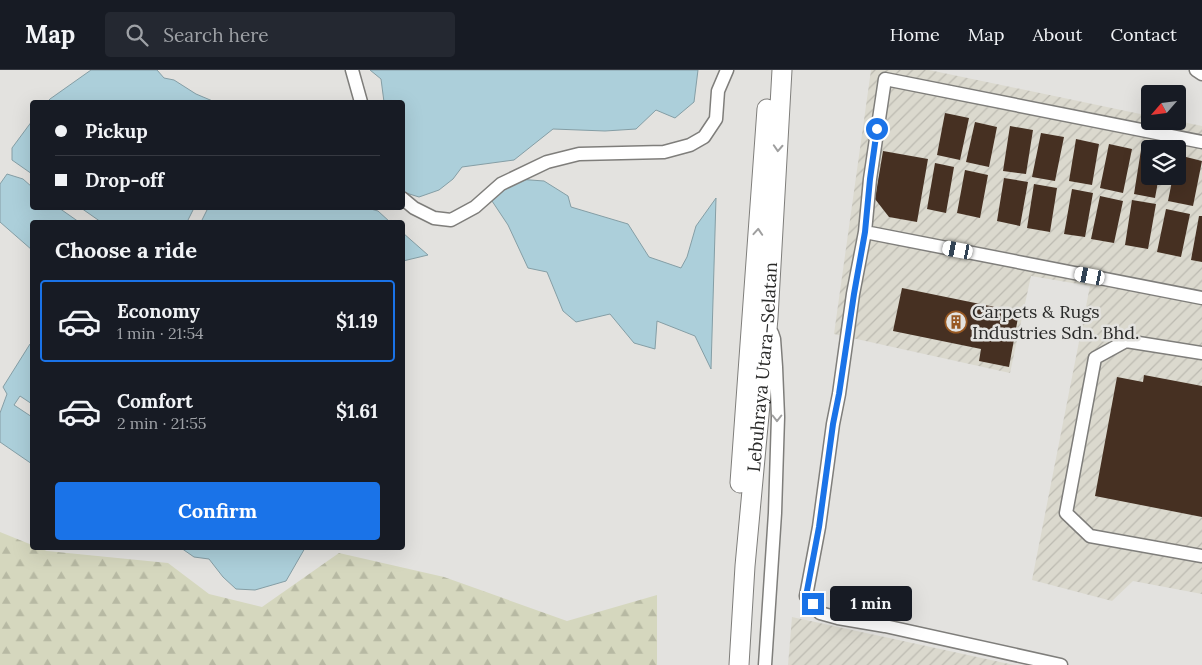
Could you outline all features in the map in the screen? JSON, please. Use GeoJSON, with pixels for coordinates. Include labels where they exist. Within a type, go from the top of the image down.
{"type":"FeatureCollection","features":[{"type":"Feature","properties":{"kind":"highway","name":"Lebuhraya Utara–Selatan"},"geometry":{"type":"LineString","coordinates":[[739,665],[745,566],[768,318],[776,75]]}},
{"type":"Feature","properties":{"kind":"highway","name":"Lebuhraya Utara–Selatan"},"geometry":{"type":"LineString","coordinates":[[727,665],[776,75]]}},
{"type":"Feature","properties":{"kind":"street"},"geometry":{"type":"LineString","coordinates":[[352,70],[360,100]]}},
{"type":"Feature","properties":{"kind":"street"},"geometry":{"type":"LineString","coordinates":[[405,200],[414,208],[434,218],[451,220],[475,208],[501,184],[548,162],[579,154],[664,152],[690,145],[704,137],[716,119],[718,91],[727,70]]}},
{"type":"Feature","properties":{"kind":"street"},"geometry":{"type":"LineString","coordinates":[[1196,70],[1202,74]]}},
{"type":"Feature","properties":{"kind":"street"},"geometry":{"type":"LineString","coordinates":[[1062,665],[885,626],[838,618],[820,613],[806,596],[819,527],[833,424],[865,232],[870,179],[885,79],[1202,142]]}},
{"type":"Feature","properties":{"kind":"street"},"geometry":{"type":"LineString","coordinates":[[865,232],[1202,298]]}},
{"type":"Feature","properties":{"kind":"street"},"geometry":{"type":"LineString","coordinates":[[765,665],[775,513],[778,417],[774,339],[768,318]]}},
{"type":"Feature","properties":{"kind":"street"},"geometry":{"type":"LineString","coordinates":[[1202,353],[1126,341],[1095,358],[1066,514],[1090,536],[1202,556]]}},
{"type":"Feature","properties":{"kind":"street"},"geometry":{"type":"LineString","coordinates":[[770,580],[771,665]]}},
{"type":"Feature","properties":{"kind":"shaded area"},"geometry":{"type":"Polygon","coordinates":[[[871,70],[929,70],[1141,114],[1141,130],[1186,130],[1186,123],[1202,126],[1202,594],[1133,581],[1112,601],[1032,580],[1090,286],[1031,276],[1010,373],[834,334],[871,70]]]}},
{"type":"Feature","properties":{"kind":"shaded area"},"geometry":{"type":"Polygon","coordinates":[[[792,617],[1014,665],[788,665],[792,617]]]}},
{"type":"Feature","properties":{"kind":"green space"},"geometry":{"type":"Polygon","coordinates":[[[0,532],[30,544],[30,550],[168,563],[209,594],[262,607],[339,553],[444,577],[567,621],[657,595],[657,665],[0,665],[0,532]]]}},
{"type":"Feature","properties":{"kind":"water"},"geometry":{"type":"Polygon","coordinates":[[[91,70],[157,70],[164,78],[174,80],[196,94],[210,100],[49,100],[91,70]]]}},
{"type":"Feature","properties":{"kind":"water"},"geometry":{"type":"Polygon","coordinates":[[[370,70],[698,70],[694,102],[675,118],[656,110],[636,129],[605,131],[553,129],[514,160],[462,167],[453,179],[439,190],[419,197],[405,193],[405,100],[384,100],[381,79],[370,70]]]}},
{"type":"Feature","properties":{"kind":"water"},"geometry":{"type":"Polygon","coordinates":[[[30,124],[30,173],[12,160],[12,148],[30,124]]]}},
{"type":"Feature","properties":{"kind":"water"},"geometry":{"type":"Polygon","coordinates":[[[7,174],[23,179],[30,185],[30,210],[62,210],[76,220],[30,220],[30,248],[0,222],[0,184],[7,174]]]}},
{"type":"Feature","properties":{"kind":"water"},"geometry":{"type":"Polygon","coordinates":[[[517,179],[544,181],[568,196],[571,207],[628,224],[649,257],[681,268],[687,257],[696,226],[716,198],[711,369],[695,336],[657,321],[655,349],[634,343],[610,314],[576,322],[563,311],[547,272],[528,268],[508,225],[490,198],[517,179]]]}},
{"type":"Feature","properties":{"kind":"water"},"geometry":{"type":"Polygon","coordinates":[[[84,210],[193,210],[188,220],[98,220],[84,210]]]}},
{"type":"Feature","properties":{"kind":"water"},"geometry":{"type":"Polygon","coordinates":[[[207,210],[374,210],[388,220],[202,220],[207,210]]]}},
{"type":"Feature","properties":{"kind":"water"},"geometry":{"type":"Polygon","coordinates":[[[405,235],[428,255],[405,261],[405,235]]]}},
{"type":"Feature","properties":{"kind":"water"},"geometry":{"type":"Polygon","coordinates":[[[30,344],[30,403],[20,396],[14,405],[30,416],[30,463],[0,442],[0,413],[7,394],[3,387],[30,344]]]}},
{"type":"Feature","properties":{"kind":"water"},"geometry":{"type":"Polygon","coordinates":[[[184,550],[304,550],[286,581],[255,590],[236,589],[223,577],[209,559],[194,557],[184,550]]]}},
{"type":"Feature","properties":{"kind":"building"},"geometry":{"type":"Polygon","coordinates":[[[945,113],[969,118],[960,160],[937,155],[945,113]]]}},
{"type":"Feature","properties":{"kind":"building"},"geometry":{"type":"Polygon","coordinates":[[[975,122],[997,127],[989,167],[966,162],[975,122]]]}},
{"type":"Feature","properties":{"kind":"building"},"geometry":{"type":"Polygon","coordinates":[[[1010,126],[1033,130],[1026,174],[1003,171],[1010,126]]]}},
{"type":"Feature","properties":{"kind":"building"},"geometry":{"type":"Polygon","coordinates":[[[1041,133],[1064,137],[1055,181],[1032,177],[1041,133]]]}},
{"type":"Feature","properties":{"kind":"building"},"geometry":{"type":"Polygon","coordinates":[[[1076,139],[1099,144],[1092,185],[1069,181],[1076,139]]]}},
{"type":"Feature","properties":{"kind":"building"},"geometry":{"type":"Polygon","coordinates":[[[1109,144],[1132,149],[1123,193],[1100,188],[1109,144]]]}},
{"type":"Feature","properties":{"kind":"building"},"geometry":{"type":"Polygon","coordinates":[[[1141,150],[1141,185],[1157,185],[1155,198],[1134,194],[1141,150]]]}},
{"type":"Feature","properties":{"kind":"building"},"geometry":{"type":"Polygon","coordinates":[[[883,151],[928,159],[917,222],[889,217],[875,199],[883,151]]]}},
{"type":"Feature","properties":{"kind":"building"},"geometry":{"type":"Polygon","coordinates":[[[1186,157],[1202,161],[1193,206],[1168,201],[1171,185],[1186,185],[1186,157]]]}},
{"type":"Feature","properties":{"kind":"building"},"geometry":{"type":"Polygon","coordinates":[[[935,163],[954,167],[946,213],[927,209],[935,163]]]}},
{"type":"Feature","properties":{"kind":"building"},"geometry":{"type":"Polygon","coordinates":[[[965,170],[988,175],[980,218],[957,213],[965,170]]]}},
{"type":"Feature","properties":{"kind":"building"},"geometry":{"type":"Polygon","coordinates":[[[1004,178],[1028,182],[1020,226],[997,221],[1004,178]]]}},
{"type":"Feature","properties":{"kind":"building"},"geometry":{"type":"Polygon","coordinates":[[[1034,184],[1057,188],[1050,232],[1027,228],[1034,184]]]}},
{"type":"Feature","properties":{"kind":"building"},"geometry":{"type":"Polygon","coordinates":[[[1072,189],[1093,193],[1085,237],[1064,234],[1072,189]]]}},
{"type":"Feature","properties":{"kind":"building"},"geometry":{"type":"Polygon","coordinates":[[[1100,196],[1123,201],[1114,243],[1091,239],[1100,196]]]}},
{"type":"Feature","properties":{"kind":"building"},"geometry":{"type":"Polygon","coordinates":[[[1132,200],[1156,204],[1148,249],[1125,245],[1132,200]]]}},
{"type":"Feature","properties":{"kind":"building"},"geometry":{"type":"Polygon","coordinates":[[[1166,209],[1190,214],[1181,257],[1157,252],[1166,209]]]}},
{"type":"Feature","properties":{"kind":"building"},"geometry":{"type":"Polygon","coordinates":[[[1199,216],[1202,216],[1202,262],[1191,260],[1199,216]]]}},
{"type":"Feature","properties":{"kind":"building","name":"Carpets & Rugs Industries Sdn. Bhd."},"geometry":{"type":"Polygon","coordinates":[[[902,288],[1019,312],[1009,367],[979,361],[981,349],[893,331],[902,288]]]}},
{"type":"Feature","properties":{"kind":"building"},"geometry":{"type":"Polygon","coordinates":[[[1144,375],[1202,386],[1202,517],[1095,496],[1117,377],[1143,382],[1144,375]]]}},
{"type":"Feature","properties":{"kind":"place","name":"Carpets & Rugs Industries Sdn. Bhd."},"geometry":{"type":"Point","coordinates":[956,322]}},
{"type":"Feature","properties":{"kind":"route"},"geometry":{"type":"LineString","coordinates":[[813,604],[806,596],[819,527],[833,424],[865,232],[877,129]]}}]}
